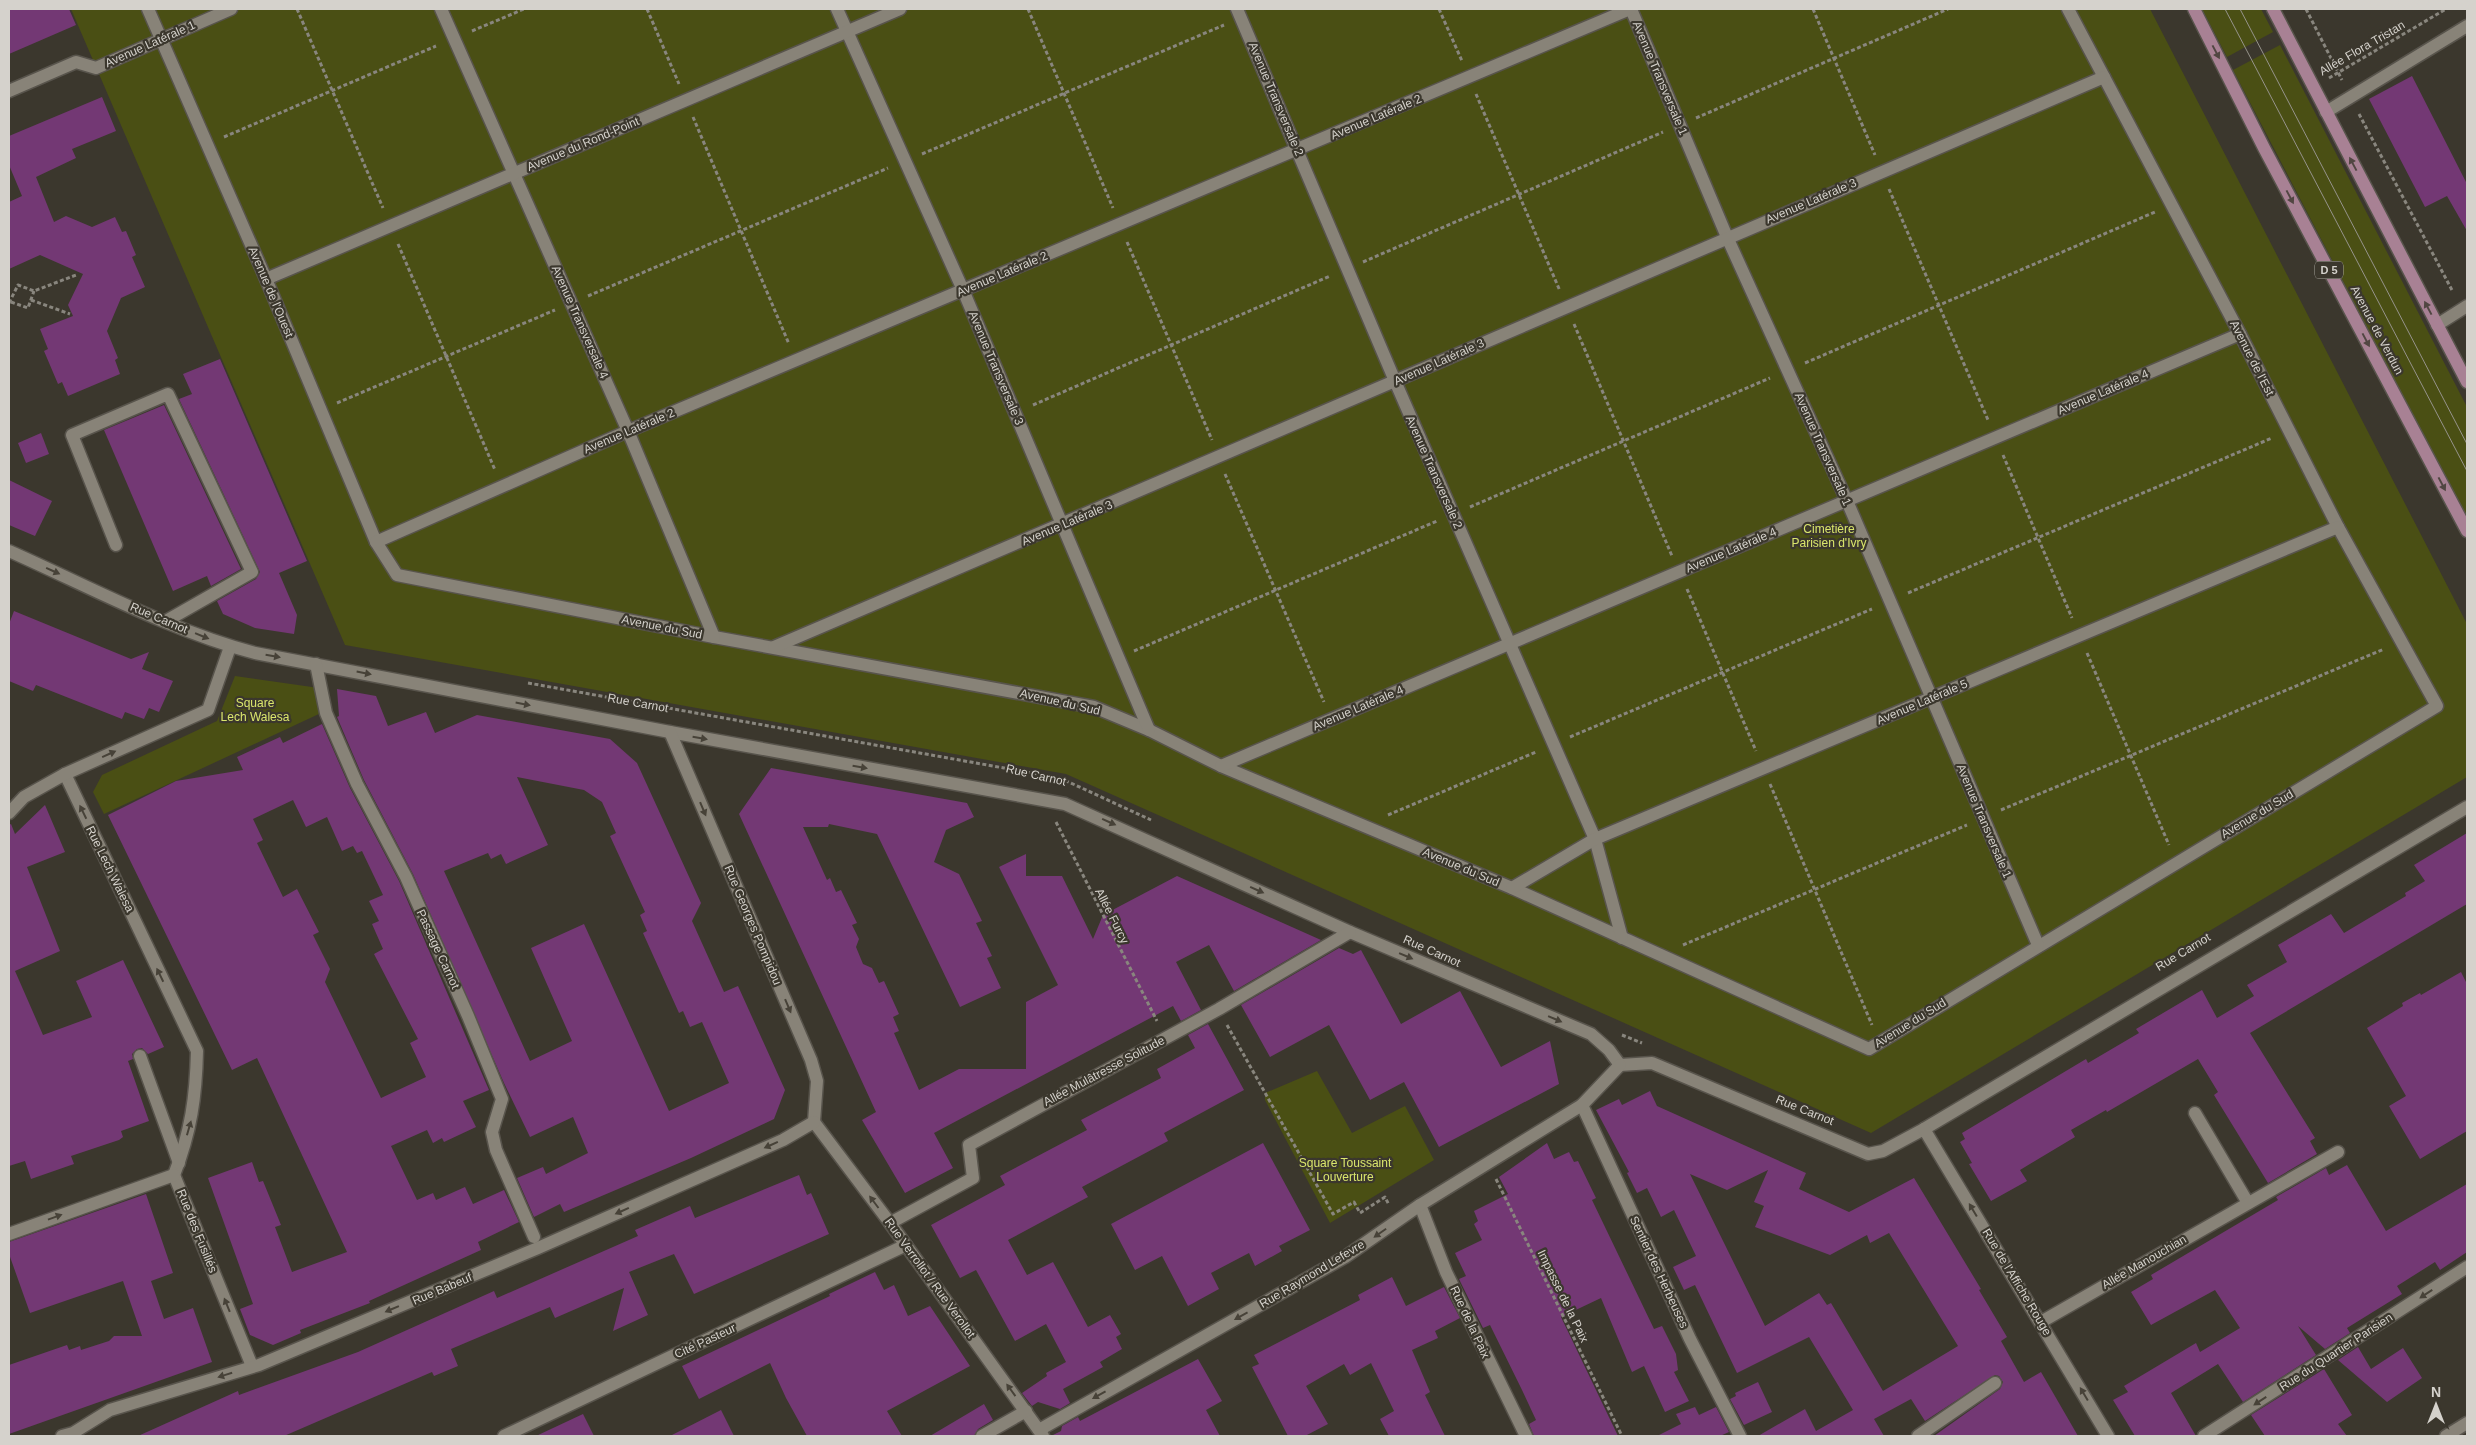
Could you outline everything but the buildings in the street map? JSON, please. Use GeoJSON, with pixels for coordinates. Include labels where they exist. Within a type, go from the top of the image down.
{"type":"FeatureCollection","features":[{"type":"Feature","properties":{"kind":"main road","name":"Avenue de Verdun"},"geometry":{"type":"LineString","coordinates":[[2194,9],[2264,148],[2467,531]]}},
{"type":"Feature","properties":{"kind":"main road"},"geometry":{"type":"LineString","coordinates":[[2273,9],[2467,382]]}},
{"type":"Feature","properties":{"kind":"street","name":"Avenue de l'Ouest"},"geometry":{"type":"LineString","coordinates":[[148,9],[266,280],[376,542],[396,575]]}},
{"type":"Feature","properties":{"kind":"street","name":"Avenue Latérale 1"},"geometry":{"type":"LineString","coordinates":[[9,92],[76,62],[96,68],[231,9]]}},
{"type":"Feature","properties":{"kind":"street","name":"Avenue Transversale 4"},"geometry":{"type":"LineString","coordinates":[[441,9],[628,431],[714,637]]}},
{"type":"Feature","properties":{"kind":"street","name":"Avenue Transversale 3"},"geometry":{"type":"LineString","coordinates":[[837,9],[963,290],[1149,730]]}},
{"type":"Feature","properties":{"kind":"street","name":"Avenue du Rond-Point"},"geometry":{"type":"LineString","coordinates":[[266,280],[900,9]]}},
{"type":"Feature","properties":{"kind":"street","name":"Avenue Latérale 2"},"geometry":{"type":"LineString","coordinates":[[376,542],[628,431],[1631,9]]}},
{"type":"Feature","properties":{"kind":"street","name":"Avenue Transversale 1"},"geometry":{"type":"LineString","coordinates":[[1631,9],[1727,237],[1847,501],[2038,945]]}},
{"type":"Feature","properties":{"kind":"street","name":"Avenue de l'Est"},"geometry":{"type":"LineString","coordinates":[[2068,9],[2240,334],[2338,527],[2437,706]]}},
{"type":"Feature","properties":{"kind":"street","name":"Avenue Transversale 2"},"geometry":{"type":"LineString","coordinates":[[1239,13],[1395,381],[1595,839],[1622,938]]}},
{"type":"Feature","properties":{"kind":"street"},"geometry":{"type":"LineString","coordinates":[[2326,112],[2467,26]]}},
{"type":"Feature","properties":{"kind":"street","name":"Avenue Latérale 3"},"geometry":{"type":"LineString","coordinates":[[774,647],[1218,458],[1727,237],[2104,78]]}},
{"type":"Feature","properties":{"kind":"street"},"geometry":{"type":"LineString","coordinates":[[2437,325],[2465,308]]}},
{"type":"Feature","properties":{"kind":"street","name":"Avenue Latérale 4"},"geometry":{"type":"LineString","coordinates":[[1221,766],[2240,334]]}},
{"type":"Feature","properties":{"kind":"street"},"geometry":{"type":"LineString","coordinates":[[116,545],[72,435],[168,394],[252,572],[166,621]]}},
{"type":"Feature","properties":{"kind":"street","name":"Avenue Latérale 5"},"geometry":{"type":"LineString","coordinates":[[1512,888],[1595,839],[2338,527]]}},
{"type":"Feature","properties":{"kind":"street","name":"Rue Carnot"},"geometry":{"type":"LineString","coordinates":[[9,551],[166,621],[230,647],[670,732],[1074,806],[1350,932],[1591,1034],[1609,1050],[1620,1065],[1652,1063],[1868,1154],[1883,1151],[1924,1129],[2467,807]]}},
{"type":"Feature","properties":{"kind":"street","name":"Avenue du Sud"},"geometry":{"type":"LineString","coordinates":[[396,575],[714,637],[1094,707],[1149,730],[1221,766],[1512,888],[1869,1049],[2038,945],[2437,706]]}},
{"type":"Feature","properties":{"kind":"street"},"geometry":{"type":"LineString","coordinates":[[9,813],[24,797],[64,774],[208,710],[230,647]]}},
{"type":"Feature","properties":{"kind":"street","name":"Passage Carnot"},"geometry":{"type":"LineString","coordinates":[[316,664],[326,713],[357,784],[406,877],[468,1016],[502,1099],[492,1132],[496,1150],[534,1237]]}},
{"type":"Feature","properties":{"kind":"street","name":"Rue Georges Pompidou"},"geometry":{"type":"LineString","coordinates":[[670,732],[811,1060],[816,1081],[814,1122]]}},
{"type":"Feature","properties":{"kind":"street","name":"Rue Lech Walesa"},"geometry":{"type":"LineString","coordinates":[[64,774],[197,1051],[196,1094],[176,1169]]}},
{"type":"Feature","properties":{"kind":"street","name":"Allée Mulâtresse Solitude"},"geometry":{"type":"LineString","coordinates":[[890,1223],[973,1178],[969,1145],[1219,1009],[1350,932]]}},
{"type":"Feature","properties":{"kind":"street"},"geometry":{"type":"LineString","coordinates":[[140,1056],[176,1169]]}},
{"type":"Feature","properties":{"kind":"street","name":"Rue Raymond Lefevre"},"geometry":{"type":"LineString","coordinates":[[1041,1433],[1345,1257],[1420,1204],[1582,1105],[1620,1065]]}},
{"type":"Feature","properties":{"kind":"street","name":"Sentier des Herbeuses"},"geometry":{"type":"LineString","coordinates":[[1582,1105],[1690,1339],[1740,1436]]}},
{"type":"Feature","properties":{"kind":"street"},"geometry":{"type":"LineString","coordinates":[[2195,1113],[2248,1203]]}},
{"type":"Feature","properties":{"kind":"street","name":"Rue Verrollot / Rue Verollot"},"geometry":{"type":"LineString","coordinates":[[814,1122],[890,1223],[1041,1433]]}},
{"type":"Feature","properties":{"kind":"street","name":"Rue Babeuf"},"geometry":{"type":"LineString","coordinates":[[70,1435],[110,1410],[252,1366],[538,1248],[783,1140],[814,1122]]}},
{"type":"Feature","properties":{"kind":"street","name":"Rue de l'Affiche Rouge"},"geometry":{"type":"LineString","coordinates":[[1924,1129],[2108,1436]]}},
{"type":"Feature","properties":{"kind":"street","name":"Allée Manouchian"},"geometry":{"type":"LineString","coordinates":[[2040,1322],[2338,1152]]}},
{"type":"Feature","properties":{"kind":"street","name":"Rue des Fusillés"},"geometry":{"type":"LineString","coordinates":[[9,1234],[176,1169],[252,1366]]}},
{"type":"Feature","properties":{"kind":"street","name":"Rue de la Paix"},"geometry":{"type":"LineString","coordinates":[[1420,1204],[1450,1281],[1526,1436]]}},
{"type":"Feature","properties":{"kind":"street","name":"Cité Pasteur"},"geometry":{"type":"LineString","coordinates":[[504,1436],[906,1245]]}},
{"type":"Feature","properties":{"kind":"street","name":"Rue du Quartier Parisien"},"geometry":{"type":"LineString","coordinates":[[2204,1436],[2467,1267]]}},
{"type":"Feature","properties":{"kind":"street"},"geometry":{"type":"LineString","coordinates":[[1918,1436],[1995,1384]]}},
{"type":"Feature","properties":{"kind":"street"},"geometry":{"type":"LineString","coordinates":[[982,1436],[1026,1411]]}},
{"type":"Feature","properties":{"kind":"street"},"geometry":{"type":"LineString","coordinates":[[2446,1436],[2467,1423]]}},
{"type":"Feature","properties":{"kind":"path"},"geometry":{"type":"LineString","coordinates":[[297,9],[503,487]]}},
{"type":"Feature","properties":{"kind":"path"},"geometry":{"type":"LineString","coordinates":[[207,144],[524,9]]}},
{"type":"Feature","properties":{"kind":"path"},"geometry":{"type":"LineString","coordinates":[[647,9],[796,361]]}},
{"type":"Feature","properties":{"kind":"path"},"geometry":{"type":"LineString","coordinates":[[1440,9],[1880,1042]]}},
{"type":"Feature","properties":{"kind":"path"},"geometry":{"type":"LineString","coordinates":[[1015,413],[1948,9]]}},
{"type":"Feature","properties":{"kind":"path"},"geometry":{"type":"LineString","coordinates":[[2306,9],[2350,97],[2465,308]]}},
{"type":"Feature","properties":{"kind":"path","name":"Allée Flora Tristan"},"geometry":{"type":"LineString","coordinates":[[2313,87],[2446,9]]}},
{"type":"Feature","properties":{"kind":"path"},"geometry":{"type":"LineString","coordinates":[[321,410],[905,161],[1239,13]]}},
{"type":"Feature","properties":{"kind":"path"},"geometry":{"type":"LineString","coordinates":[[1118,658],[2172,205]]}},
{"type":"Feature","properties":{"kind":"path"},"geometry":{"type":"LineString","coordinates":[[34,292],[28,308],[10,302],[18,286],[34,292],[76,275]]}},
{"type":"Feature","properties":{"kind":"path"},"geometry":{"type":"LineString","coordinates":[[31,300],[70,314]]}},
{"type":"Feature","properties":{"kind":"path"},"geometry":{"type":"LineString","coordinates":[[1375,831],[1384,816],[2289,431]]}},
{"type":"Feature","properties":{"kind":"path"},"geometry":{"type":"LineString","coordinates":[[1218,458],[1332,718]]}},
{"type":"Feature","properties":{"kind":"path"},"geometry":{"type":"LineString","coordinates":[[1659,955],[2401,642]]}},
{"type":"Feature","properties":{"kind":"path","name":"Rue Carnot"},"geometry":{"type":"LineString","coordinates":[[524,682],[1060,778],[1147,817],[1154,822]]}},
{"type":"Feature","properties":{"kind":"path","name":"Allée Furcy"},"geometry":{"type":"LineString","coordinates":[[1046,800],[1078,868],[1166,1038]]}},
{"type":"Feature","properties":{"kind":"path"},"geometry":{"type":"LineString","coordinates":[[1219,1009],[1333,1214],[1354,1202],[1360,1213],[1385,1197],[1397,1220]]}},
{"type":"Feature","properties":{"kind":"path"},"geometry":{"type":"LineString","coordinates":[[1615,1032],[1650,1046]]}},
{"type":"Feature","properties":{"kind":"path","name":"Impasse de la Paix"},"geometry":{"type":"LineString","coordinates":[[1488,1163],[1622,1436]]}},
{"type":"Feature","properties":{"kind":"green space","name":"Cimetière Parisien d'Ivry"},"geometry":{"type":"Polygon","coordinates":[[[71,9],[2150,9],[2467,624],[2467,777],[1871,1133],[1066,774],[345,645],[71,9]]]}},
{"type":"Feature","properties":{"kind":"green space"},"geometry":{"type":"Polygon","coordinates":[[[2202,9],[2261,9],[2273,32],[2227,57],[2202,9]]]}},
{"type":"Feature","properties":{"kind":"green space"},"geometry":{"type":"Polygon","coordinates":[[[2280,45],[2467,407],[2467,519],[2233,70],[2280,45]]]}},
{"type":"Feature","properties":{"kind":"green space","name":"Square Lech Walesa"},"geometry":{"type":"Polygon","coordinates":[[[235,676],[319,688],[321,713],[104,814],[93,792],[102,775],[217,721],[235,676]]]}},
{"type":"Feature","properties":{"kind":"green space","name":"Square Toussaint Louverture"},"geometry":{"type":"Polygon","coordinates":[[[1317,1071],[1352,1133],[1405,1106],[1434,1160],[1330,1223],[1265,1100],[1265,1093],[1317,1071]]]}},
{"type":"Feature","properties":{"kind":"tram line"},"geometry":{"type":"LineString","coordinates":[[2225,9],[2467,471]]}},
{"type":"Feature","properties":{"kind":"tram line"},"geometry":{"type":"LineString","coordinates":[[2240,9],[2467,444]]}}]}
